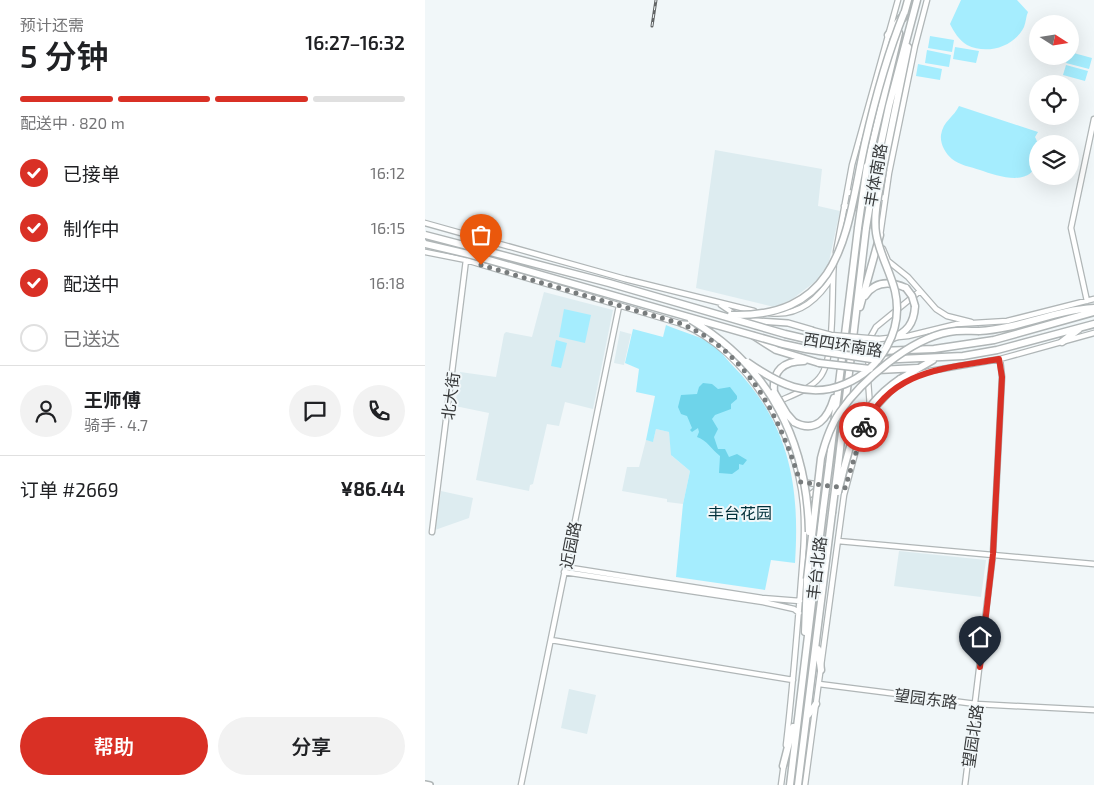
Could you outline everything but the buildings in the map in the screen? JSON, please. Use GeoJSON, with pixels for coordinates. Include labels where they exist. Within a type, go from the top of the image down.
{"type":"FeatureCollection","features":[{"type":"Feature","properties":{"kind":"highway","name":"丰体南路"},"geometry":{"type":"LineString","coordinates":[[843,350],[867,166],[908,0]]}},
{"type":"Feature","properties":{"kind":"highway"},"geometry":{"type":"LineString","coordinates":[[683,315],[713,332],[747,362],[779,383],[807,391],[833,389],[854,380],[875,364],[883,354],[895,326],[896,309],[895,293],[875,232],[876,213],[917,0]]}},
{"type":"Feature","properties":{"kind":"highway","name":"丰体南路"},"geometry":{"type":"LineString","coordinates":[[841,467],[851,352],[866,228],[889,106],[917,0]]}},
{"type":"Feature","properties":{"kind":"highway"},"geometry":{"type":"LineString","coordinates":[[888,35],[905,13]]}},
{"type":"Feature","properties":{"kind":"highway"},"geometry":{"type":"LineString","coordinates":[[721,315],[762,315],[788,308],[819,284],[835,262],[847,233],[874,101],[893,40],[905,13]]}},
{"type":"Feature","properties":{"kind":"highway"},"geometry":{"type":"LineString","coordinates":[[854,328],[879,235]]}},
{"type":"Feature","properties":{"kind":"highway","name":"西四环南路"},"geometry":{"type":"LineString","coordinates":[[443,238],[817,342],[880,351],[943,348],[995,340],[1094,312]]}},
{"type":"Feature","properties":{"kind":"highway","name":"西四环南路"},"geometry":{"type":"LineString","coordinates":[[441,247],[806,350],[878,360],[934,359],[997,350],[1094,324]]}},
{"type":"Feature","properties":{"kind":"highway"},"geometry":{"type":"LineString","coordinates":[[862,299],[869,290],[884,283],[896,283],[906,288],[913,296],[915,317],[910,327],[891,339]]}},
{"type":"Feature","properties":{"kind":"highway"},"geometry":{"type":"LineString","coordinates":[[806,649],[804,620],[807,579],[821,458],[825,441],[840,412],[884,367],[914,345],[948,332],[996,330],[1065,312],[1094,308]]}},
{"type":"Feature","properties":{"kind":"highway"},"geometry":{"type":"LineString","coordinates":[[1062,342],[1081,327]]}},
{"type":"Feature","properties":{"kind":"highway"},"geometry":{"type":"LineString","coordinates":[[753,335],[776,350],[819,363],[878,370],[919,368]]}},
{"type":"Feature","properties":{"kind":"highway","name":"丰台北路"},"geometry":{"type":"LineString","coordinates":[[790,785],[843,350]]}},
{"type":"Feature","properties":{"kind":"highway"},"geometry":{"type":"LineString","coordinates":[[841,467],[853,436],[871,404],[887,387],[934,359]]}},
{"type":"Feature","properties":{"kind":"highway"},"geometry":{"type":"LineString","coordinates":[[809,361],[793,361],[784,364],[775,375],[774,392],[794,422],[800,425],[813,426],[826,419],[840,380]]}},
{"type":"Feature","properties":{"kind":"highway"},"geometry":{"type":"LineString","coordinates":[[747,362],[762,381],[786,423],[802,467],[809,509],[807,579]]}},
{"type":"Feature","properties":{"kind":"highway","name":"丰台北路"},"geometry":{"type":"LineString","coordinates":[[798,785],[832,513],[841,467]]}},
{"type":"Feature","properties":{"kind":"highway"},"geometry":{"type":"LineString","coordinates":[[817,639],[821,670]]}},
{"type":"Feature","properties":{"kind":"highway"},"geometry":{"type":"LineString","coordinates":[[783,766],[800,702]]}},
{"type":"Feature","properties":{"kind":"highway"},"geometry":{"type":"LineString","coordinates":[[807,716],[816,704]]}},
{"type":"Feature","properties":{"kind":"main road","name":"西四环南路"},"geometry":{"type":"LineString","coordinates":[[425,235],[443,238],[743,320],[788,323],[812,330]]}},
{"type":"Feature","properties":{"kind":"main road","name":"西四环南路"},"geometry":{"type":"LineString","coordinates":[[425,244],[753,335]]}},
{"type":"Feature","properties":{"kind":"main road"},"geometry":{"type":"LineString","coordinates":[[682,324],[721,326]]}},
{"type":"Feature","properties":{"kind":"main road"},"geometry":{"type":"LineString","coordinates":[[425,784],[430,785]]}},
{"type":"Feature","properties":{"kind":"street","name":"丰体南路"},"geometry":{"type":"LineString","coordinates":[[769,407],[820,378],[825,369],[832,323],[833,275],[844,206],[870,94],[898,0]]}},
{"type":"Feature","properties":{"kind":"street","name":"丰体南路"},"geometry":{"type":"LineString","coordinates":[[879,235],[915,46],[927,0]]}},
{"type":"Feature","properties":{"kind":"street"},"geometry":{"type":"LineString","coordinates":[[1087,301],[1071,228],[1094,119]]}},
{"type":"Feature","properties":{"kind":"street"},"geometry":{"type":"LineString","coordinates":[[847,192],[885,198]]}},
{"type":"Feature","properties":{"kind":"street"},"geometry":{"type":"LineString","coordinates":[[844,206],[883,212]]}},
{"type":"Feature","properties":{"kind":"street"},"geometry":{"type":"LineString","coordinates":[[425,223],[471,238],[718,303],[779,314],[792,312],[815,300],[833,275]]}},
{"type":"Feature","properties":{"kind":"street"},"geometry":{"type":"LineString","coordinates":[[879,235],[888,261],[908,277],[941,313],[971,322]]}},
{"type":"Feature","properties":{"kind":"street","name":"北大街"},"geometry":{"type":"LineString","coordinates":[[432,532],[471,238]]}},
{"type":"Feature","properties":{"kind":"street","name":"西四环南路"},"geometry":{"type":"LineString","coordinates":[[425,252],[467,257],[619,306],[682,324],[701,332],[718,344],[752,378],[769,407]]}},
{"type":"Feature","properties":{"kind":"street"},"geometry":{"type":"LineString","coordinates":[[870,414],[868,376],[871,336],[876,327],[920,291]]}},
{"type":"Feature","properties":{"kind":"street","name":"西四环南路"},"geometry":{"type":"LineString","coordinates":[[812,330],[831,334],[891,339],[971,322],[1007,320],[1094,299]]}},
{"type":"Feature","properties":{"kind":"street"},"geometry":{"type":"LineString","coordinates":[[718,303],[743,320]]}},
{"type":"Feature","properties":{"kind":"street","name":"近园路"},"geometry":{"type":"LineString","coordinates":[[521,785],[619,306]]}},
{"type":"Feature","properties":{"kind":"street"},"geometry":{"type":"LineString","coordinates":[[870,414],[894,388],[912,377],[930,371],[999,359],[1094,333]]}},
{"type":"Feature","properties":{"kind":"street","name":"望园北路"},"geometry":{"type":"LineString","coordinates":[[965,785],[993,554],[1002,377],[999,359]]}},
{"type":"Feature","properties":{"kind":"street","name":"丰台北路"},"geometry":{"type":"LineString","coordinates":[[769,407],[789,448],[800,482],[803,502],[804,536],[800,601],[781,785]]}},
{"type":"Feature","properties":{"kind":"street","name":"丰台北路"},"geometry":{"type":"LineString","coordinates":[[805,785],[845,488],[860,434],[870,414]]}},
{"type":"Feature","properties":{"kind":"street"},"geometry":{"type":"LineString","coordinates":[[800,482],[845,488]]}},
{"type":"Feature","properties":{"kind":"street"},"geometry":{"type":"LineString","coordinates":[[803,502],[809,494],[816,490],[844,495]]}},
{"type":"Feature","properties":{"kind":"street"},"geometry":{"type":"LineString","coordinates":[[838,540],[1094,564]]}},
{"type":"Feature","properties":{"kind":"street"},"geometry":{"type":"LineString","coordinates":[[565,570],[762,598],[800,601]]}},
{"type":"Feature","properties":{"kind":"street"},"geometry":{"type":"LineString","coordinates":[[565,570],[763,602],[794,609],[799,613]]}},
{"type":"Feature","properties":{"kind":"street"},"geometry":{"type":"LineString","coordinates":[[551,640],[793,680]]}},
{"type":"Feature","properties":{"kind":"street","name":"望园东路"},"geometry":{"type":"LineString","coordinates":[[819,684],[976,704],[1094,710]]}},
{"type":"Feature","properties":{"kind":"shaded area"},"geometry":{"type":"Polygon","coordinates":[[[715,150],[822,169],[818,206],[840,211],[828,266],[816,281],[791,300],[774,307],[696,288],[715,150]]]}},
{"type":"Feature","properties":{"kind":"shaded area"},"geometry":{"type":"Polygon","coordinates":[[[544,292],[613,310],[593,409],[565,402],[559,426],[547,424],[533,484],[530,485],[529,491],[476,480],[489,413],[455,406],[460,372],[496,377],[504,334],[506,332],[532,337],[544,292]]]}},
{"type":"Feature","properties":{"kind":"shaded area"},"geometry":{"type":"Polygon","coordinates":[[[620,331],[631,334],[624,365],[614,363],[620,331]]]}},
{"type":"Feature","properties":{"kind":"shaded area"},"geometry":{"type":"Polygon","coordinates":[[[703,383],[712,384],[718,389],[730,387],[737,396],[737,399],[731,404],[731,409],[715,415],[712,419],[718,429],[714,437],[718,449],[725,449],[729,457],[737,454],[747,460],[743,465],[739,464],[739,469],[732,474],[719,473],[720,456],[701,438],[697,437],[698,428],[692,432],[690,430],[692,428],[687,416],[681,414],[678,407],[681,395],[697,394],[699,387],[703,383]]]}},
{"type":"Feature","properties":{"kind":"shaded area"},"geometry":{"type":"Polygon","coordinates":[[[656,429],[669,432],[672,456],[690,471],[683,504],[667,502],[667,499],[622,491],[627,467],[639,467],[646,440],[653,441],[656,429]]]}},
{"type":"Feature","properties":{"kind":"shaded area"},"geometry":{"type":"Polygon","coordinates":[[[441,491],[473,498],[469,518],[435,530],[441,491]]]}},
{"type":"Feature","properties":{"kind":"shaded area"},"geometry":{"type":"Polygon","coordinates":[[[899,551],[986,560],[981,597],[894,586],[899,551]]]}},
{"type":"Feature","properties":{"kind":"shaded area"},"geometry":{"type":"Polygon","coordinates":[[[569,689],[596,695],[587,734],[561,728],[569,689]]]}},
{"type":"Feature","properties":{"kind":"green space"},"geometry":{"type":"Polygon","coordinates":[[[961,0],[1017,0],[1028,12],[1024,27],[1014,40],[999,47],[983,49],[967,45],[957,36],[950,24],[961,0]]]}},
{"type":"Feature","properties":{"kind":"green space"},"geometry":{"type":"Polygon","coordinates":[[[930,36],[954,40],[952,52],[928,48],[930,36]]]}},
{"type":"Feature","properties":{"kind":"green space"},"geometry":{"type":"Polygon","coordinates":[[[955,47],[979,51],[976,63],[953,59],[955,47]]]}},
{"type":"Feature","properties":{"kind":"green space"},"geometry":{"type":"Polygon","coordinates":[[[927,50],[951,55],[949,67],[925,63],[927,50]]]}},
{"type":"Feature","properties":{"kind":"green space"},"geometry":{"type":"Polygon","coordinates":[[[1079,54],[1092,58],[1089,69],[1074,65],[1079,65],[1079,54]]]}},
{"type":"Feature","properties":{"kind":"green space"},"geometry":{"type":"Polygon","coordinates":[[[918,64],[942,69],[940,80],[916,76],[918,64]]]}},
{"type":"Feature","properties":{"kind":"green space"},"geometry":{"type":"Polygon","coordinates":[[[1066,65],[1088,71],[1085,81],[1079,79],[1079,75],[1063,75],[1066,65]]]}},
{"type":"Feature","properties":{"kind":"green space"},"geometry":{"type":"Polygon","coordinates":[[[959,106],[1038,132],[1036,135],[1029,135],[1029,174],[1024,177],[1007,177],[965,166],[952,159],[943,148],[941,135],[944,126],[959,106]]]}},
{"type":"Feature","properties":{"kind":"green space"},"geometry":{"type":"Polygon","coordinates":[[[564,309],[591,315],[585,343],[559,337],[564,309]]]}},
{"type":"Feature","properties":{"kind":"green space","name":"丰台花园"},"geometry":{"type":"Polygon","coordinates":[[[666,325],[709,342],[716,347],[752,388],[767,410],[779,434],[793,482],[796,535],[795,563],[771,560],[765,590],[676,577],[683,504],[690,471],[671,455],[669,432],[656,429],[653,442],[646,440],[655,396],[636,392],[639,369],[625,363],[633,329],[663,337],[666,325]]]}},
{"type":"Feature","properties":{"kind":"green space"},"geometry":{"type":"Polygon","coordinates":[[[556,340],[567,343],[561,368],[551,366],[556,340]]]}},
{"type":"Feature","properties":{"kind":"railway"},"geometry":{"type":"LineString","coordinates":[[652,26],[656,0]]}},
{"type":"Feature","properties":{"kind":"way so far"},"geometry":{"type":"LineString","coordinates":[[481,265],[682,324],[707,336],[718,344],[752,378],[776,418],[789,448],[800,482],[845,488],[860,434],[864,427]]}},
{"type":"Feature","properties":{"kind":"route"},"geometry":{"type":"LineString","coordinates":[[864,427],[870,414],[880,401],[894,388],[912,377],[930,371],[999,359],[1002,377],[993,554],[980,667]]}}]}
